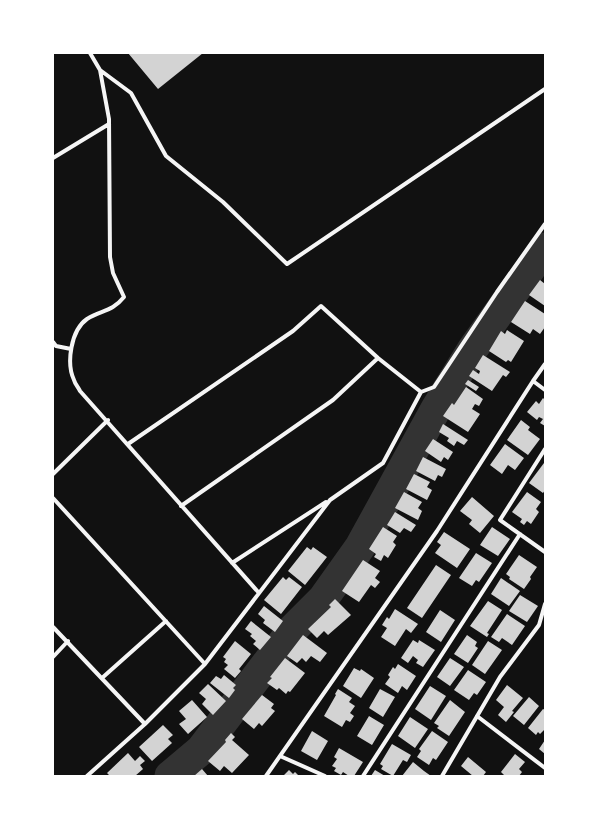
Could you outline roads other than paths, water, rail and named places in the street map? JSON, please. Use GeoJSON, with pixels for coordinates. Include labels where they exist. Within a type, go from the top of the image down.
{"type":"FeatureCollection","features":[{"type":"Feature","properties":{"kind":"street"},"geometry":{"type":"LineString","coordinates":[[90,53],[100,70],[108,124],[110,257],[113,273],[124,297],[118,305],[87,319],[76,331],[71,349],[71,366],[74,379],[80,391],[108,420],[181,506],[259,593]]}},
{"type":"Feature","properties":{"kind":"street"},"geometry":{"type":"LineString","coordinates":[[100,70],[131,93],[166,156],[223,202],[287,264],[545,89]]}},
{"type":"Feature","properties":{"kind":"street"},"geometry":{"type":"LineString","coordinates":[[53,158],[108,124]]}},
{"type":"Feature","properties":{"kind":"street"},"geometry":{"type":"LineString","coordinates":[[232,563],[330,500],[383,463],[421,392],[434,387],[497,292],[545,224]]}},
{"type":"Feature","properties":{"kind":"street"},"geometry":{"type":"LineString","coordinates":[[128,444],[293,331],[321,306],[378,358],[421,392]]}},
{"type":"Feature","properties":{"kind":"street"},"geometry":{"type":"LineString","coordinates":[[53,342],[56,346],[71,349]]}},
{"type":"Feature","properties":{"kind":"street"},"geometry":{"type":"LineString","coordinates":[[181,506],[333,400],[378,358]]}},
{"type":"Feature","properties":{"kind":"street"},"geometry":{"type":"LineString","coordinates":[[266,776],[436,531],[532,381],[545,364]]}},
{"type":"Feature","properties":{"kind":"street"},"geometry":{"type":"LineString","coordinates":[[532,381],[545,390]]}},
{"type":"Feature","properties":{"kind":"street"},"geometry":{"type":"LineString","coordinates":[[53,474],[108,420]]}},
{"type":"Feature","properties":{"kind":"street"},"geometry":{"type":"LineString","coordinates":[[545,449],[500,520],[545,552]]}},
{"type":"Feature","properties":{"kind":"street"},"geometry":{"type":"LineString","coordinates":[[53,498],[206,664]]}},
{"type":"Feature","properties":{"kind":"street"},"geometry":{"type":"LineString","coordinates":[[87,776],[146,724],[206,664],[330,500]]}},
{"type":"Feature","properties":{"kind":"street"},"geometry":{"type":"LineString","coordinates":[[363,776],[520,534]]}},
{"type":"Feature","properties":{"kind":"street"},"geometry":{"type":"LineString","coordinates":[[442,776],[500,677],[539,625],[545,604]]}},
{"type":"Feature","properties":{"kind":"street"},"geometry":{"type":"LineString","coordinates":[[102,678],[166,622]]}},
{"type":"Feature","properties":{"kind":"street"},"geometry":{"type":"LineString","coordinates":[[53,627],[146,724]]}},
{"type":"Feature","properties":{"kind":"street"},"geometry":{"type":"LineString","coordinates":[[53,658],[68,641]]}},
{"type":"Feature","properties":{"kind":"street"},"geometry":{"type":"LineString","coordinates":[[477,716],[545,768]]}},
{"type":"Feature","properties":{"kind":"street"},"geometry":{"type":"LineString","coordinates":[[280,756],[325,776]]}},
{"type":"Feature","properties":{"kind":"waterway"},"geometry":{"type":"LineString","coordinates":[[170,776],[201,750],[294,628],[323,599],[360,547],[437,407],[472,350],[545,248]]}}]}
